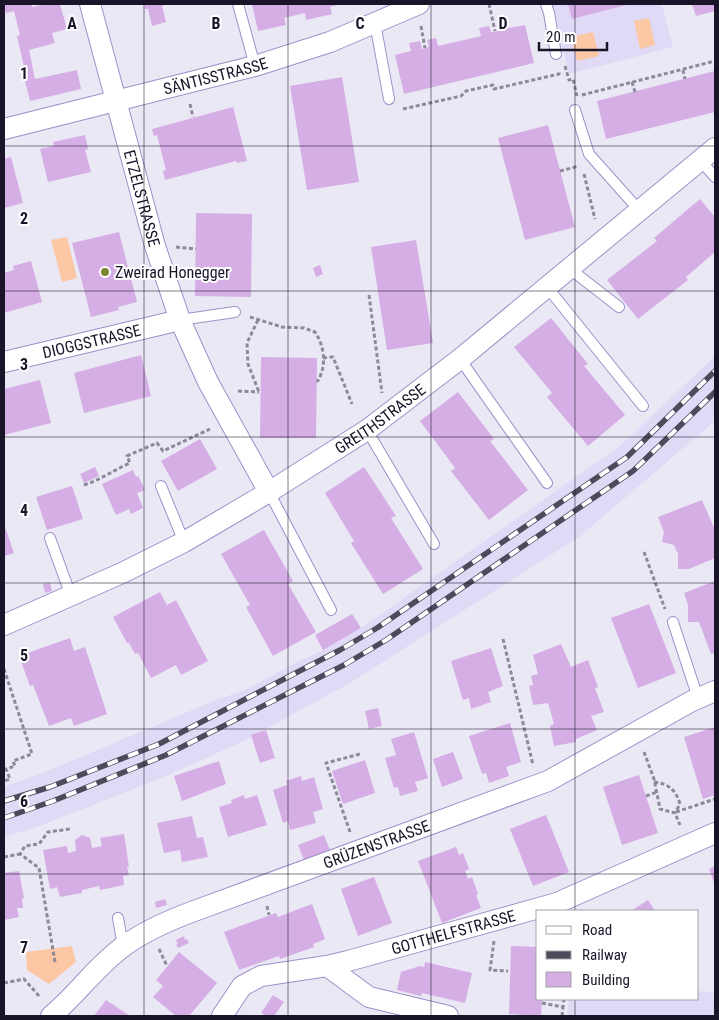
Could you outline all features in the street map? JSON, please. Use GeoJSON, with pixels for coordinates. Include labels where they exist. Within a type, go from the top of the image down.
{"type":"FeatureCollection","features":[{"type":"Feature","properties":{"kind":"street","name":"ETZELSTRASSE"},"geometry":{"type":"LineString","coordinates":[[90,4],[155,246],[180,320],[208,382],[270,492]]}},
{"type":"Feature","properties":{"kind":"street","name":"SÄNTISSTRASSE"},"geometry":{"type":"LineString","coordinates":[[4,129],[255,66],[330,42],[419,4]]}},
{"type":"Feature","properties":{"kind":"street","name":"GREITHSTRASSE"},"geometry":{"type":"LineString","coordinates":[[4,625],[71,596],[184,542],[270,492],[367,430],[460,359],[570,270],[638,210],[708,154]]}},
{"type":"Feature","properties":{"kind":"street","name":"DIOGGSTRASSE"},"geometry":{"type":"LineString","coordinates":[[4,362],[180,320]]}},
{"type":"Feature","properties":{"kind":"street","name":"GRÜZENSTRASSE"},"geometry":{"type":"LineString","coordinates":[[48,1009],[123,946],[175,918],[548,781],[707,694]]}},
{"type":"Feature","properties":{"kind":"street","name":"GOTTHELFSTRASSE"},"geometry":{"type":"LineString","coordinates":[[222,1016],[242,986],[261,976],[326,966],[556,903],[715,833]]}},
{"type":"Feature","properties":{"kind":"street"},"geometry":{"type":"LineString","coordinates":[[326,966],[369,997],[448,1016]]}},
{"type":"Feature","properties":{"kind":"lane"},"geometry":{"type":"LineString","coordinates":[[238,4],[255,66]]}},
{"type":"Feature","properties":{"kind":"lane"},"geometry":{"type":"LineString","coordinates":[[546,4],[557,56]]}},
{"type":"Feature","properties":{"kind":"lane"},"geometry":{"type":"LineString","coordinates":[[375,23],[389,99]]}},
{"type":"Feature","properties":{"kind":"lane"},"geometry":{"type":"LineString","coordinates":[[575,110],[589,154],[638,210]]}},
{"type":"Feature","properties":{"kind":"lane"},"geometry":{"type":"LineString","coordinates":[[708,154],[715,177]]}},
{"type":"Feature","properties":{"kind":"lane"},"geometry":{"type":"LineString","coordinates":[[570,270],[619,307]]}},
{"type":"Feature","properties":{"kind":"lane"},"geometry":{"type":"LineString","coordinates":[[547,287],[643,406]]}},
{"type":"Feature","properties":{"kind":"lane"},"geometry":{"type":"LineString","coordinates":[[180,320],[235,312]]}},
{"type":"Feature","properties":{"kind":"lane"},"geometry":{"type":"LineString","coordinates":[[460,359],[547,483]]}},
{"type":"Feature","properties":{"kind":"lane"},"geometry":{"type":"LineString","coordinates":[[367,430],[434,544]]}},
{"type":"Feature","properties":{"kind":"lane"},"geometry":{"type":"LineString","coordinates":[[161,486],[184,542]]}},
{"type":"Feature","properties":{"kind":"lane"},"geometry":{"type":"LineString","coordinates":[[270,492],[331,610]]}},
{"type":"Feature","properties":{"kind":"lane"},"geometry":{"type":"LineString","coordinates":[[50,538],[71,596]]}},
{"type":"Feature","properties":{"kind":"lane"},"geometry":{"type":"LineString","coordinates":[[673,622],[707,694]]}},
{"type":"Feature","properties":{"kind":"lane"},"geometry":{"type":"LineString","coordinates":[[118,918],[123,946]]}},
{"type":"Feature","properties":{"kind":"path"},"geometry":{"type":"LineString","coordinates":[[489,4],[495,31]]}},
{"type":"Feature","properties":{"kind":"path"},"geometry":{"type":"LineString","coordinates":[[420,25],[425,48]]}},
{"type":"Feature","properties":{"kind":"path"},"geometry":{"type":"LineString","coordinates":[[400,109],[461,96],[466,91],[493,85],[494,88],[558,74],[557,56],[563,58],[569,80],[573,79],[577,96]]}},
{"type":"Feature","properties":{"kind":"path"},"geometry":{"type":"LineString","coordinates":[[575,110],[571,98],[715,61]]}},
{"type":"Feature","properties":{"kind":"path"},"geometry":{"type":"LineString","coordinates":[[683,70],[685,79]]}},
{"type":"Feature","properties":{"kind":"path"},"geometry":{"type":"LineString","coordinates":[[632,82],[635,92]]}},
{"type":"Feature","properties":{"kind":"path"},"geometry":{"type":"LineString","coordinates":[[560,171],[582,166],[602,242]]}},
{"type":"Feature","properties":{"kind":"path"},"geometry":{"type":"LineString","coordinates":[[369,294],[385,416]]}},
{"type":"Feature","properties":{"kind":"path"},"geometry":{"type":"LineString","coordinates":[[235,312],[282,327],[304,328],[315,332],[323,347],[324,358],[322,376],[317,382]]}},
{"type":"Feature","properties":{"kind":"path"},"geometry":{"type":"LineString","coordinates":[[258,320],[247,343],[248,364],[259,392]]}},
{"type":"Feature","properties":{"kind":"path"},"geometry":{"type":"LineString","coordinates":[[324,358],[333,357],[352,404]]}},
{"type":"Feature","properties":{"kind":"path"},"geometry":{"type":"LineString","coordinates":[[84,485],[96,482],[130,463],[127,456],[157,443],[163,451],[217,425]]}},
{"type":"Feature","properties":{"kind":"path"},"geometry":{"type":"LineString","coordinates":[[503,639],[537,785]]}},
{"type":"Feature","properties":{"kind":"path"},"geometry":{"type":"LineString","coordinates":[[4,668],[32,754],[13,761],[15,766],[6,769],[10,779],[4,781]]}},
{"type":"Feature","properties":{"kind":"path"},"geometry":{"type":"LineString","coordinates":[[636,733],[654,782],[660,809],[675,813],[715,799]]}},
{"type":"Feature","properties":{"kind":"path"},"geometry":{"type":"LineString","coordinates":[[356,852],[326,763],[360,754]]}},
{"type":"Feature","properties":{"kind":"path"},"geometry":{"type":"LineString","coordinates":[[654,782],[670,786],[676,792],[680,804],[675,813]]}},
{"type":"Feature","properties":{"kind":"path"},"geometry":{"type":"LineString","coordinates":[[646,796],[657,792]]}},
{"type":"Feature","properties":{"kind":"path"},"geometry":{"type":"LineString","coordinates":[[675,813],[688,845]]}},
{"type":"Feature","properties":{"kind":"path"},"geometry":{"type":"LineString","coordinates":[[20,854],[25,846],[39,844],[48,832],[70,829]]}},
{"type":"Feature","properties":{"kind":"path"},"geometry":{"type":"LineString","coordinates":[[4,857],[20,854],[39,868],[55,962]]}},
{"type":"Feature","properties":{"kind":"path"},"geometry":{"type":"LineString","coordinates":[[497,918],[490,970],[508,971]]}},
{"type":"Feature","properties":{"kind":"path"},"geometry":{"type":"LineString","coordinates":[[4,983],[24,979],[48,1009]]}},
{"type":"Feature","properties":{"kind":"path"},"geometry":{"type":"LineString","coordinates":[[562,1016],[564,1000]]}},
{"type":"Feature","properties":{"kind":"path"},"geometry":{"type":"LineString","coordinates":[[542,1003],[563,1007]]}},
{"type":"Feature","properties":{"kind":"shaded area"},"geometry":{"type":"Polygon","coordinates":[[[553,4],[662,4],[673,47],[569,74],[553,4]]]}},
{"type":"Feature","properties":{"kind":"shaded area"},"geometry":{"type":"Polygon","coordinates":[[[649,18],[655,45],[640,49],[634,21],[649,18]]]}},
{"type":"Feature","properties":{"kind":"shaded area"},"geometry":{"type":"Polygon","coordinates":[[[593,32],[599,56],[577,61],[571,37],[593,32]]]}},
{"type":"Feature","properties":{"kind":"shaded area"},"geometry":{"type":"Polygon","coordinates":[[[67,237],[77,278],[62,282],[51,240],[67,237]]]}},
{"type":"Feature","properties":{"kind":"shaded area"},"geometry":{"type":"Polygon","coordinates":[[[715,356],[715,421],[579,537],[350,683],[244,741],[166,776],[37,827],[4,837],[4,787],[45,772],[216,700],[245,690],[361,628],[621,445],[715,356]]]}},
{"type":"Feature","properties":{"kind":"shaded area"},"geometry":{"type":"Polygon","coordinates":[[[72,946],[76,962],[49,984],[27,970],[26,952],[72,946]]]}},
{"type":"Feature","properties":{"kind":"shaded area"},"geometry":{"type":"Polygon","coordinates":[[[699,991],[715,993],[715,1016],[567,1016],[569,1000],[699,1000],[699,991]]]}},
{"type":"Feature","properties":{"kind":"building"},"geometry":{"type":"Polygon","coordinates":[[[4,4],[32,4],[32,7],[60,4],[67,29],[52,33],[55,43],[29,50],[35,79],[77,70],[81,89],[30,101],[17,36],[20,35],[14,11],[6,13],[4,4]]]}},
{"type":"Feature","properties":{"kind":"building"},"geometry":{"type":"Polygon","coordinates":[[[144,4],[169,4],[162,6],[166,22],[152,26],[148,9],[145,9],[144,4]]]}},
{"type":"Feature","properties":{"kind":"building"},"geometry":{"type":"Polygon","coordinates":[[[252,4],[341,4],[330,7],[332,14],[306,20],[305,13],[284,18],[286,25],[258,31],[252,4]]]}},
{"type":"Feature","properties":{"kind":"building"},"geometry":{"type":"Polygon","coordinates":[[[568,4],[630,4],[572,19],[568,4]]]}},
{"type":"Feature","properties":{"kind":"building"},"geometry":{"type":"Polygon","coordinates":[[[692,4],[715,4],[715,11],[696,16],[692,4]]]}},
{"type":"Feature","properties":{"kind":"building"},"geometry":{"type":"Polygon","coordinates":[[[507,22],[509,28],[525,25],[534,63],[404,94],[395,55],[411,51],[409,43],[420,41],[422,49],[429,47],[427,40],[436,38],[438,46],[481,36],[479,28],[489,26],[491,32],[499,31],[497,24],[507,22]]]}},
{"type":"Feature","properties":{"kind":"building"},"geometry":{"type":"Polygon","coordinates":[[[715,71],[715,112],[606,139],[597,101],[715,71]]]}},
{"type":"Feature","properties":{"kind":"building"},"geometry":{"type":"Polygon","coordinates":[[[342,77],[359,182],[307,190],[290,86],[342,77]]]}},
{"type":"Feature","properties":{"kind":"building"},"geometry":{"type":"Polygon","coordinates":[[[233,107],[247,161],[237,163],[236,161],[165,180],[163,171],[166,170],[157,135],[154,136],[152,129],[233,107]]]}},
{"type":"Feature","properties":{"kind":"building"},"geometry":{"type":"Polygon","coordinates":[[[548,125],[575,227],[525,240],[498,138],[548,125]]]}},
{"type":"Feature","properties":{"kind":"building"},"geometry":{"type":"Polygon","coordinates":[[[85,135],[88,149],[85,150],[91,172],[48,182],[40,149],[54,146],[53,142],[85,135]]]}},
{"type":"Feature","properties":{"kind":"building"},"geometry":{"type":"Polygon","coordinates":[[[11,157],[23,203],[4,208],[4,159],[11,157]]]}},
{"type":"Feature","properties":{"kind":"building"},"geometry":{"type":"Polygon","coordinates":[[[700,199],[715,217],[715,252],[686,277],[688,280],[638,319],[607,280],[657,241],[654,238],[700,199]]]}},
{"type":"Feature","properties":{"kind":"building"},"geometry":{"type":"Polygon","coordinates":[[[196,213],[252,214],[251,297],[195,296],[196,213]]]}},
{"type":"Feature","properties":{"kind":"building","name":"Zweirad Honegger"},"geometry":{"type":"Polygon","coordinates":[[[119,232],[137,302],[118,307],[119,310],[91,317],[72,243],[119,232]]]}},
{"type":"Feature","properties":{"kind":"building"},"geometry":{"type":"Polygon","coordinates":[[[416,240],[433,343],[387,350],[371,247],[416,240]]]}},
{"type":"Feature","properties":{"kind":"building"},"geometry":{"type":"Polygon","coordinates":[[[31,261],[42,302],[4,313],[4,273],[14,270],[13,266],[31,261]]]}},
{"type":"Feature","properties":{"kind":"building"},"geometry":{"type":"Polygon","coordinates":[[[320,265],[323,274],[316,277],[313,268],[320,265]]]}},
{"type":"Feature","properties":{"kind":"building"},"geometry":{"type":"Polygon","coordinates":[[[551,318],[588,364],[584,366],[625,415],[588,446],[547,397],[552,393],[514,347],[551,318]]]}},
{"type":"Feature","properties":{"kind":"building"},"geometry":{"type":"Polygon","coordinates":[[[141,355],[151,396],[84,413],[74,373],[141,355]]]}},
{"type":"Feature","properties":{"kind":"building"},"geometry":{"type":"Polygon","coordinates":[[[261,357],[317,358],[316,438],[260,438],[261,357]]]}},
{"type":"Feature","properties":{"kind":"building"},"geometry":{"type":"Polygon","coordinates":[[[40,380],[51,423],[4,435],[4,389],[40,380]]]}},
{"type":"Feature","properties":{"kind":"building"},"geometry":{"type":"Polygon","coordinates":[[[458,392],[494,439],[490,441],[528,490],[489,520],[451,471],[455,468],[420,421],[458,392]]]}},
{"type":"Feature","properties":{"kind":"building"},"geometry":{"type":"Polygon","coordinates":[[[200,439],[217,469],[178,491],[161,461],[200,439]]]}},
{"type":"Feature","properties":{"kind":"building"},"geometry":{"type":"Polygon","coordinates":[[[95,467],[99,476],[84,483],[80,474],[95,467]]]}},
{"type":"Feature","properties":{"kind":"building"},"geometry":{"type":"Polygon","coordinates":[[[364,467],[396,516],[391,518],[423,569],[383,594],[351,543],[354,541],[325,493],[364,467]]]}},
{"type":"Feature","properties":{"kind":"building"},"geometry":{"type":"Polygon","coordinates":[[[133,470],[145,490],[137,493],[143,508],[131,514],[129,509],[116,515],[102,484],[133,470]]]}},
{"type":"Feature","properties":{"kind":"building"},"geometry":{"type":"Polygon","coordinates":[[[72,486],[83,519],[47,530],[36,497],[72,486]]]}},
{"type":"Feature","properties":{"kind":"building"},"geometry":{"type":"Polygon","coordinates":[[[702,500],[715,530],[715,558],[689,569],[678,569],[678,554],[674,545],[662,542],[664,532],[658,517],[702,500]]]}},
{"type":"Feature","properties":{"kind":"building"},"geometry":{"type":"Polygon","coordinates":[[[4,524],[14,553],[4,556],[4,524]]]}},
{"type":"Feature","properties":{"kind":"building"},"geometry":{"type":"Polygon","coordinates":[[[264,530],[293,581],[288,584],[316,632],[273,656],[246,607],[250,605],[221,554],[264,530]]]}},
{"type":"Feature","properties":{"kind":"building"},"geometry":{"type":"Polygon","coordinates":[[[715,581],[715,653],[711,654],[699,622],[688,622],[688,605],[684,593],[715,581]]]}},
{"type":"Feature","properties":{"kind":"building"},"geometry":{"type":"Polygon","coordinates":[[[50,583],[52,591],[45,593],[43,584],[50,583]]]}},
{"type":"Feature","properties":{"kind":"building"},"geometry":{"type":"Polygon","coordinates":[[[160,592],[167,605],[176,600],[208,661],[181,675],[176,665],[151,678],[138,653],[135,654],[129,643],[127,643],[113,617],[160,592]]]}},
{"type":"Feature","properties":{"kind":"building"},"geometry":{"type":"Polygon","coordinates":[[[649,604],[676,673],[638,688],[611,618],[649,604]]]}},
{"type":"Feature","properties":{"kind":"building"},"geometry":{"type":"Polygon","coordinates":[[[352,614],[361,628],[323,650],[315,635],[352,614]]]}},
{"type":"Feature","properties":{"kind":"building"},"geometry":{"type":"Polygon","coordinates":[[[70,638],[74,651],[85,647],[107,714],[74,726],[71,718],[49,726],[33,685],[30,686],[19,656],[70,638]]]}},
{"type":"Feature","properties":{"kind":"building"},"geometry":{"type":"Polygon","coordinates":[[[561,644],[571,667],[588,660],[598,687],[595,688],[604,712],[591,716],[597,730],[576,739],[576,742],[554,746],[550,726],[554,724],[548,703],[533,705],[529,686],[533,685],[531,676],[538,674],[533,655],[561,644]]]}},
{"type":"Feature","properties":{"kind":"building"},"geometry":{"type":"Polygon","coordinates":[[[491,648],[503,686],[488,692],[491,702],[471,709],[469,698],[463,700],[451,661],[491,648]]]}},
{"type":"Feature","properties":{"kind":"building"},"geometry":{"type":"Polygon","coordinates":[[[378,708],[382,726],[369,729],[365,711],[378,708]]]}},
{"type":"Feature","properties":{"kind":"building"},"geometry":{"type":"Polygon","coordinates":[[[510,723],[521,762],[506,767],[509,776],[489,783],[486,773],[482,774],[469,736],[510,723]]]}},
{"type":"Feature","properties":{"kind":"building"},"geometry":{"type":"Polygon","coordinates":[[[715,727],[715,795],[703,799],[684,737],[715,727]]]}},
{"type":"Feature","properties":{"kind":"building"},"geometry":{"type":"Polygon","coordinates":[[[266,730],[275,758],[260,763],[251,735],[266,730]]]}},
{"type":"Feature","properties":{"kind":"building"},"geometry":{"type":"Polygon","coordinates":[[[414,732],[428,778],[415,782],[418,791],[400,796],[398,787],[394,788],[385,758],[396,755],[391,739],[414,732]]]}},
{"type":"Feature","properties":{"kind":"building"},"geometry":{"type":"Polygon","coordinates":[[[453,752],[463,779],[442,787],[433,759],[453,752]]]}},
{"type":"Feature","properties":{"kind":"building"},"geometry":{"type":"Polygon","coordinates":[[[365,760],[375,793],[343,804],[332,771],[365,760]]]}},
{"type":"Feature","properties":{"kind":"building"},"geometry":{"type":"Polygon","coordinates":[[[219,761],[226,784],[182,801],[174,776],[219,761]]]}},
{"type":"Feature","properties":{"kind":"building"},"geometry":{"type":"Polygon","coordinates":[[[639,775],[658,833],[622,845],[603,787],[639,775]]]}},
{"type":"Feature","properties":{"kind":"building"},"geometry":{"type":"Polygon","coordinates":[[[301,776],[302,781],[314,777],[323,809],[313,812],[316,823],[290,830],[288,821],[283,823],[273,790],[287,785],[286,781],[301,776]]]}},
{"type":"Feature","properties":{"kind":"building"},"geometry":{"type":"Polygon","coordinates":[[[244,795],[245,799],[257,795],[267,825],[228,837],[219,807],[232,803],[231,800],[244,795]]]}},
{"type":"Feature","properties":{"kind":"building"},"geometry":{"type":"Polygon","coordinates":[[[546,815],[569,872],[533,886],[510,829],[546,815]]]}},
{"type":"Feature","properties":{"kind":"building"},"geometry":{"type":"Polygon","coordinates":[[[192,816],[197,838],[203,837],[208,857],[182,862],[180,850],[164,853],[157,823],[192,816]]]}},
{"type":"Feature","properties":{"kind":"building"},"geometry":{"type":"Polygon","coordinates":[[[124,834],[129,875],[123,876],[124,885],[100,890],[99,886],[82,890],[82,893],[60,897],[57,887],[50,889],[43,850],[67,846],[68,853],[76,851],[75,840],[82,835],[90,838],[92,848],[102,846],[100,838],[124,834]]]}},
{"type":"Feature","properties":{"kind":"building"},"geometry":{"type":"Polygon","coordinates":[[[324,835],[330,850],[304,860],[298,845],[324,835]]]}},
{"type":"Feature","properties":{"kind":"building"},"geometry":{"type":"Polygon","coordinates":[[[456,847],[459,855],[463,853],[469,869],[465,871],[468,879],[472,877],[481,908],[442,923],[418,861],[456,847]]]}},
{"type":"Feature","properties":{"kind":"building"},"geometry":{"type":"Polygon","coordinates":[[[715,866],[715,885],[709,869],[715,866]]]}},
{"type":"Feature","properties":{"kind":"building"},"geometry":{"type":"Polygon","coordinates":[[[19,871],[24,898],[22,899],[23,908],[17,908],[19,917],[4,920],[4,873],[19,871]]]}},
{"type":"Feature","properties":{"kind":"building"},"geometry":{"type":"Polygon","coordinates":[[[374,877],[392,923],[358,936],[341,889],[374,877]]]}},
{"type":"Feature","properties":{"kind":"building"},"geometry":{"type":"Polygon","coordinates":[[[165,899],[167,905],[156,908],[155,902],[165,899]]]}},
{"type":"Feature","properties":{"kind":"building"},"geometry":{"type":"Polygon","coordinates":[[[648,900],[654,910],[633,910],[648,900]]]}},
{"type":"Feature","properties":{"kind":"building"},"geometry":{"type":"Polygon","coordinates":[[[312,904],[325,939],[313,944],[314,947],[280,959],[279,956],[239,970],[224,932],[276,913],[278,917],[312,904]]]}},
{"type":"Feature","properties":{"kind":"building"},"geometry":{"type":"Polygon","coordinates":[[[184,936],[185,940],[187,939],[189,943],[178,948],[176,940],[184,936]]]}},
{"type":"Feature","properties":{"kind":"building"},"geometry":{"type":"Polygon","coordinates":[[[511,946],[536,947],[536,1000],[542,1000],[541,1016],[509,1014],[511,946]]]}},
{"type":"Feature","properties":{"kind":"building"},"geometry":{"type":"Polygon","coordinates":[[[179,952],[217,983],[189,1016],[176,1016],[153,997],[163,986],[156,980],[179,952]]]}},
{"type":"Feature","properties":{"kind":"building"},"geometry":{"type":"Polygon","coordinates":[[[425,962],[472,973],[465,1003],[422,993],[421,996],[397,990],[401,972],[420,966],[424,967],[425,962]]]}},
{"type":"Feature","properties":{"kind":"building"},"geometry":{"type":"Polygon","coordinates":[[[273,995],[284,1002],[274,1016],[267,1016],[261,1013],[273,995]]]}},
{"type":"Feature","properties":{"kind":"building"},"geometry":{"type":"Polygon","coordinates":[[[106,1000],[130,1016],[94,1016],[106,1000]]]}},
{"type":"Feature","properties":{"kind":"railway"},"geometry":{"type":"LineString","coordinates":[[4,801],[50,787],[159,744],[340,650],[377,628],[627,457],[715,371]]}},
{"type":"Feature","properties":{"kind":"railway"},"geometry":{"type":"LineString","coordinates":[[4,818],[53,801],[166,755],[344,665],[386,640],[633,471],[715,392]]}},
{"type":"Feature","properties":{"kind":"place","name":"Zweirad Honegger"},"geometry":{"type":"Point","coordinates":[105,272]}}]}
